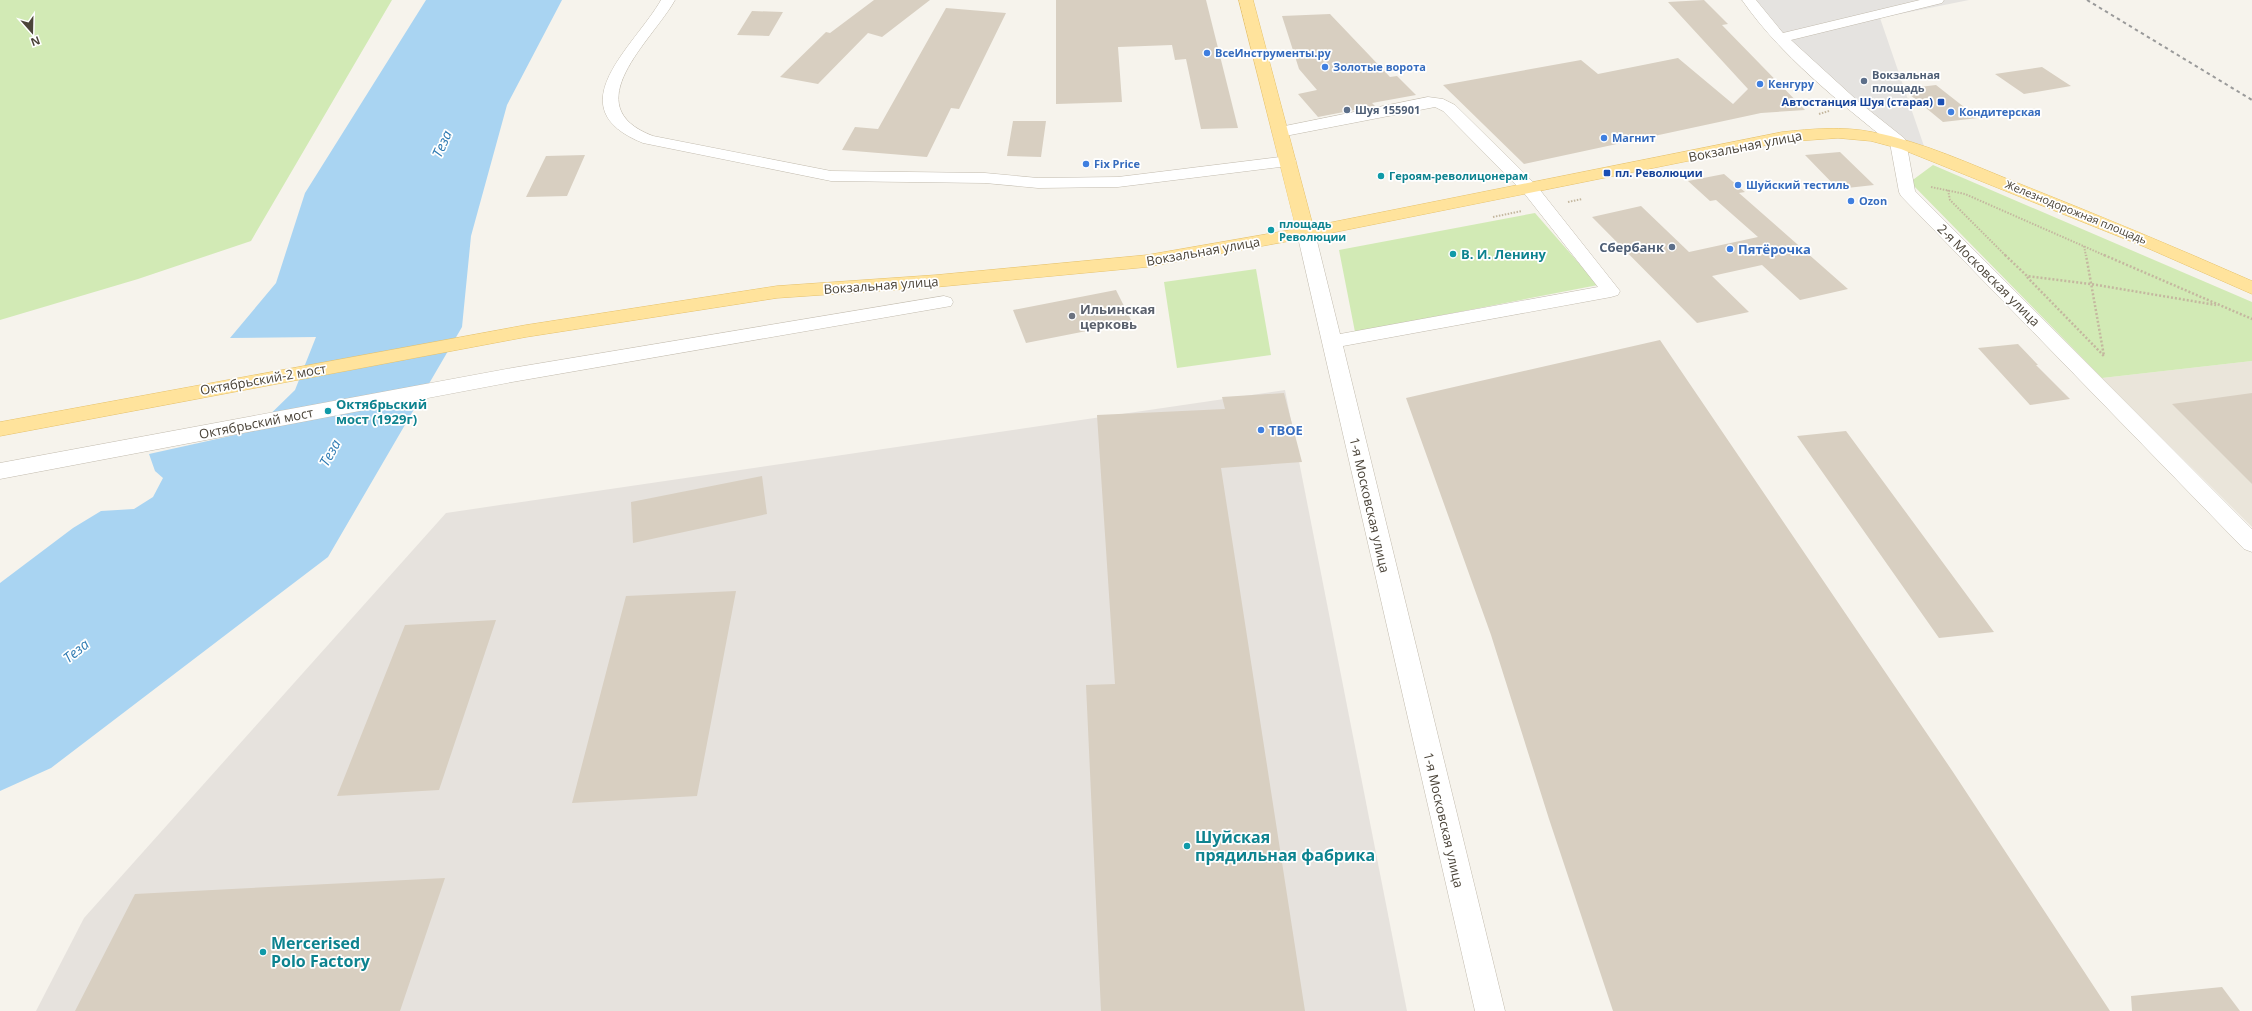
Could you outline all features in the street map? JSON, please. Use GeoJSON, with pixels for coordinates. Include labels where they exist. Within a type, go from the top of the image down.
{"type":"FeatureCollection","features":[{"type":"Feature","properties":{"kind":"main road","name":"1-я Московская улица"},"geometry":{"type":"LineString","coordinates":[[1246,0],[1306,233]]}},
{"type":"Feature","properties":{"kind":"main road","name":"Вокзальная улица"},"geometry":{"type":"LineString","coordinates":[[526,331],[777,292],[936,281],[1147,261],[1306,233],[1788,136],[1822,132],[1855,133],[1898,141]]}},
{"type":"Feature","properties":{"kind":"main road","name":"Железнодорожная площадь"},"geometry":{"type":"LineString","coordinates":[[1898,141],[2151,243],[2252,288]]}},
{"type":"Feature","properties":{"kind":"main road","name":"Октябрьский-2 мост"},"geometry":{"type":"LineString","coordinates":[[0,428],[526,331]]}},
{"type":"Feature","properties":{"kind":"street"},"geometry":{"type":"LineString","coordinates":[[668,0],[656,20],[642,36],[622,65],[615,79],[610,96],[612,107],[617,118],[627,130],[649,140],[831,176],[985,178],[1038,183],[1118,182],[1288,161]]}},
{"type":"Feature","properties":{"kind":"street"},"geometry":{"type":"LineString","coordinates":[[1749,0],[1780,38],[1854,106],[1898,141]]}},
{"type":"Feature","properties":{"kind":"street"},"geometry":{"type":"LineString","coordinates":[[1780,38],[1937,0]]}},
{"type":"Feature","properties":{"kind":"street"},"geometry":{"type":"LineString","coordinates":[[1280,132],[1428,102],[1438,102],[1449,108],[1530,189],[1611,291],[1331,342]]}},
{"type":"Feature","properties":{"kind":"street","name":"2-я Московская улица"},"geometry":{"type":"LineString","coordinates":[[1898,141],[1907,192],[2252,542]]}},
{"type":"Feature","properties":{"kind":"street","name":"1-я Московская улица"},"geometry":{"type":"LineString","coordinates":[[1306,233],[1490,1011]]}},
{"type":"Feature","properties":{"kind":"street","name":"Октябрьский мост"},"geometry":{"type":"LineString","coordinates":[[0,471],[512,375],[944,302]]}},
{"type":"Feature","properties":{"kind":"path"},"geometry":{"type":"LineString","coordinates":[[1904,178],[1926,186],[1965,194],[2252,319]]}},
{"type":"Feature","properties":{"kind":"path"},"geometry":{"type":"LineString","coordinates":[[1948,190],[1950,200],[2027,276],[2104,356],[2084,246]]}},
{"type":"Feature","properties":{"kind":"path"},"geometry":{"type":"LineString","coordinates":[[2027,276],[2091,284],[2220,305]]}},
{"type":"Feature","properties":{"kind":"shaded area","name":"Вокзальная площадь"},"geometry":{"type":"Polygon","coordinates":[[[1749,0],[1969,0],[1880,18],[1926,152],[1898,141],[1854,106],[1749,0]]]}},
{"type":"Feature","properties":{"kind":"shaded area"},"geometry":{"type":"Polygon","coordinates":[[[2252,361],[2252,527],[2102,378],[2252,361]]]}},
{"type":"Feature","properties":{"kind":"shaded area","name":"Шуйская прядильная фабрика"},"geometry":{"type":"Polygon","coordinates":[[[1285,390],[1407,1011],[36,1011],[84,918],[446,513],[1285,390]]]}},
{"type":"Feature","properties":{"kind":"green space"},"geometry":{"type":"Polygon","coordinates":[[[0,0],[392,0],[251,241],[138,279],[0,320],[0,0]]]}},
{"type":"Feature","properties":{"kind":"green space"},"geometry":{"type":"Polygon","coordinates":[[[1933,165],[2252,302],[2252,361],[2102,378],[1910,182],[1933,165]]]}},
{"type":"Feature","properties":{"kind":"green space"},"geometry":{"type":"Polygon","coordinates":[[[1535,213],[1598,285],[1355,332],[1339,250],[1535,213]]]}},
{"type":"Feature","properties":{"kind":"green space"},"geometry":{"type":"Polygon","coordinates":[[[1256,269],[1271,355],[1177,368],[1164,282],[1256,269]]]}},
{"type":"Feature","properties":{"kind":"water","name":"Теза"},"geometry":{"type":"Polygon","coordinates":[[[426,0],[562,0],[507,105],[471,236],[462,327],[328,557],[51,768],[0,791],[0,583],[73,528],[101,511],[134,509],[153,497],[163,478],[155,471],[149,454],[253,431],[295,390],[316,337],[230,338],[276,283],[305,193],[426,0]]]}},
{"type":"Feature","properties":{"kind":"building"},"geometry":{"type":"Polygon","coordinates":[[[874,0],[930,0],[882,37],[868,33],[818,84],[780,77],[826,32],[830,33],[874,0]]]}},
{"type":"Feature","properties":{"kind":"building"},"geometry":{"type":"Polygon","coordinates":[[[1056,0],[1206,0],[1238,128],[1201,129],[1186,59],[1175,60],[1172,45],[1118,47],[1122,102],[1056,104],[1056,0]]]}},
{"type":"Feature","properties":{"kind":"building"},"geometry":{"type":"Polygon","coordinates":[[[1704,0],[1728,24],[1722,25],[1805,110],[1761,113],[1524,164],[1443,85],[1581,60],[1598,74],[1678,58],[1733,104],[1748,89],[1668,2],[1704,0]]]}},
{"type":"Feature","properties":{"kind":"building"},"geometry":{"type":"Polygon","coordinates":[[[946,8],[1006,13],[959,109],[951,108],[927,157],[842,150],[855,127],[878,129],[946,8]]]}},
{"type":"Feature","properties":{"kind":"building"},"geometry":{"type":"Polygon","coordinates":[[[752,11],[783,12],[769,36],[737,35],[752,11]]]}},
{"type":"Feature","properties":{"kind":"building"},"geometry":{"type":"Polygon","coordinates":[[[1330,14],[1390,77],[1397,76],[1416,95],[1372,103],[1375,106],[1318,117],[1298,94],[1317,90],[1299,69],[1282,16],[1330,14]]]}},
{"type":"Feature","properties":{"kind":"building"},"geometry":{"type":"Polygon","coordinates":[[[2042,67],[2071,86],[2024,94],[1995,74],[2042,67]]]}},
{"type":"Feature","properties":{"kind":"building"},"geometry":{"type":"Polygon","coordinates":[[[1936,85],[1978,118],[1943,122],[1903,89],[1936,85]]]}},
{"type":"Feature","properties":{"kind":"building"},"geometry":{"type":"Polygon","coordinates":[[[1013,121],[1046,121],[1041,157],[1007,156],[1013,121]]]}},
{"type":"Feature","properties":{"kind":"building"},"geometry":{"type":"Polygon","coordinates":[[[1840,152],[1874,185],[1838,189],[1805,155],[1840,152]]]}},
{"type":"Feature","properties":{"kind":"building"},"geometry":{"type":"Polygon","coordinates":[[[585,155],[567,196],[526,197],[546,156],[585,155]]]}},
{"type":"Feature","properties":{"kind":"building"},"geometry":{"type":"Polygon","coordinates":[[[1724,174],[1745,192],[1739,193],[1848,289],[1800,300],[1762,265],[1712,276],[1749,312],[1697,323],[1592,217],[1641,206],[1689,252],[1758,237],[1716,200],[1710,201],[1688,181],[1724,174]]]}},
{"type":"Feature","properties":{"kind":"building","name":"Ильинская церковь"},"geometry":{"type":"Polygon","coordinates":[[[1116,290],[1132,322],[1026,343],[1013,310],[1116,290]]]}},
{"type":"Feature","properties":{"kind":"building"},"geometry":{"type":"Polygon","coordinates":[[[1660,340],[1953,772],[2110,1011],[1613,1011],[1549,819],[1491,635],[1406,398],[1660,340]]]}},
{"type":"Feature","properties":{"kind":"building"},"geometry":{"type":"Polygon","coordinates":[[[2018,344],[2038,365],[2036,365],[2070,399],[2030,405],[1978,348],[2018,344]]]}},
{"type":"Feature","properties":{"kind":"building","name":"Шуйская прядильная фабрика"},"geometry":{"type":"Polygon","coordinates":[[[1284,393],[1302,462],[1221,468],[1305,1011],[1101,1011],[1086,685],[1115,684],[1097,415],[1225,409],[1222,397],[1284,393]]]}},
{"type":"Feature","properties":{"kind":"building"},"geometry":{"type":"Polygon","coordinates":[[[2252,393],[2252,484],[2172,404],[2252,393]]]}},
{"type":"Feature","properties":{"kind":"building"},"geometry":{"type":"Polygon","coordinates":[[[1846,431],[1994,632],[1939,638],[1797,436],[1846,431]]]}},
{"type":"Feature","properties":{"kind":"building"},"geometry":{"type":"Polygon","coordinates":[[[762,476],[767,514],[633,543],[631,502],[762,476]]]}},
{"type":"Feature","properties":{"kind":"building"},"geometry":{"type":"Polygon","coordinates":[[[736,591],[697,796],[572,803],[626,596],[736,591]]]}},
{"type":"Feature","properties":{"kind":"building"},"geometry":{"type":"Polygon","coordinates":[[[496,620],[439,790],[337,796],[405,625],[496,620]]]}},
{"type":"Feature","properties":{"kind":"building","name":"Mercerised Polo Factory"},"geometry":{"type":"Polygon","coordinates":[[[445,878],[400,1011],[75,1011],[135,894],[445,878]]]}},
{"type":"Feature","properties":{"kind":"building"},"geometry":{"type":"Polygon","coordinates":[[[2222,987],[2240,1011],[2132,1011],[2131,996],[2222,987]]]}},
{"type":"Feature","properties":{"kind":"railway"},"geometry":{"type":"LineString","coordinates":[[2087,0],[2252,100]]}},
{"type":"Feature","properties":{"kind":"place","name":"ВсеИнструменты.ру"},"geometry":{"type":"Point","coordinates":[1207,53]}},
{"type":"Feature","properties":{"kind":"place","name":"Золотые ворота"},"geometry":{"type":"Point","coordinates":[1325,67]}},
{"type":"Feature","properties":{"kind":"place","name":"Вокзальная площадь"},"geometry":{"type":"Point","coordinates":[1864,81]}},
{"type":"Feature","properties":{"kind":"place","name":"Кенгуру"},"geometry":{"type":"Point","coordinates":[1760,84]}},
{"type":"Feature","properties":{"kind":"place","name":"Автостанция Шуя (старая)"},"geometry":{"type":"Point","coordinates":[1941,102]}},
{"type":"Feature","properties":{"kind":"place","name":"Шуя 155901"},"geometry":{"type":"Point","coordinates":[1347,110]}},
{"type":"Feature","properties":{"kind":"place","name":"Кондитерская"},"geometry":{"type":"Point","coordinates":[1951,112]}},
{"type":"Feature","properties":{"kind":"place","name":"Магнит"},"geometry":{"type":"Point","coordinates":[1604,138]}},
{"type":"Feature","properties":{"kind":"place","name":"Fix Price"},"geometry":{"type":"Point","coordinates":[1086,164]}},
{"type":"Feature","properties":{"kind":"place","name":"пл. Революции"},"geometry":{"type":"Point","coordinates":[1607,173]}},
{"type":"Feature","properties":{"kind":"place","name":"Героям-револицонерам"},"geometry":{"type":"Point","coordinates":[1381,176]}},
{"type":"Feature","properties":{"kind":"place","name":"Шуйский тестиль"},"geometry":{"type":"Point","coordinates":[1738,185]}},
{"type":"Feature","properties":{"kind":"place","name":"Ozon"},"geometry":{"type":"Point","coordinates":[1851,201]}},
{"type":"Feature","properties":{"kind":"place","name":"площадь Революции"},"geometry":{"type":"Point","coordinates":[1271,230]}},
{"type":"Feature","properties":{"kind":"place","name":"Сбербанк"},"geometry":{"type":"Point","coordinates":[1672,247]}},
{"type":"Feature","properties":{"kind":"place","name":"Пятёрочка"},"geometry":{"type":"Point","coordinates":[1730,249]}},
{"type":"Feature","properties":{"kind":"place","name":"В. И. Ленину"},"geometry":{"type":"Point","coordinates":[1453,254]}},
{"type":"Feature","properties":{"kind":"place","name":"Ильинская церковь"},"geometry":{"type":"Point","coordinates":[1072,316]}},
{"type":"Feature","properties":{"kind":"place","name":"Октябрьский мост (1929г)"},"geometry":{"type":"Point","coordinates":[328,411]}},
{"type":"Feature","properties":{"kind":"place","name":"ТВОЕ"},"geometry":{"type":"Point","coordinates":[1261,430]}},
{"type":"Feature","properties":{"kind":"place","name":"Шуйская прядильная фабрика"},"geometry":{"type":"Point","coordinates":[1187,846]}},
{"type":"Feature","properties":{"kind":"place","name":"Mercerised Polo Factory"},"geometry":{"type":"Point","coordinates":[263,952]}}]}
